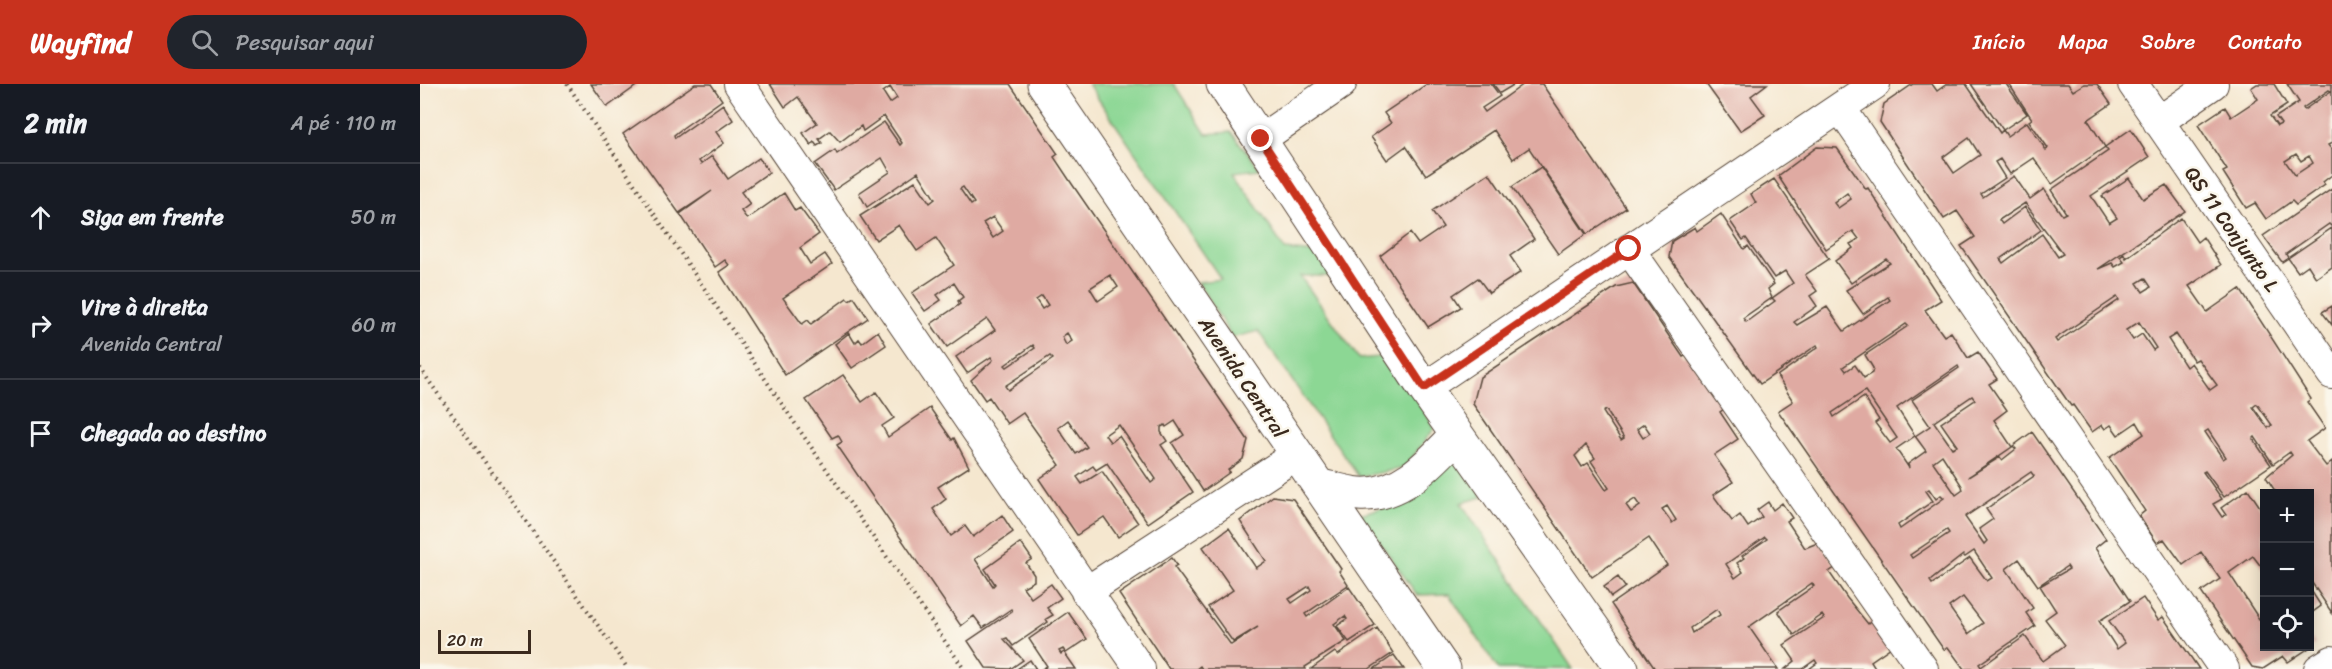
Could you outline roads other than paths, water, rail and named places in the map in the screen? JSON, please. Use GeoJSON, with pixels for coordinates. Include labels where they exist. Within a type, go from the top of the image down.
{"type":"FeatureCollection","features":[{"type":"Feature","properties":{"kind":"street"},"geometry":{"type":"LineString","coordinates":[[739,84],[1140,669]]}},
{"type":"Feature","properties":{"kind":"street","name":"Avenida Central"},"geometry":{"type":"LineString","coordinates":[[1044,84],[1444,669]]}},
{"type":"Feature","properties":{"kind":"street"},"geometry":{"type":"LineString","coordinates":[[1223,84],[1424,388],[1622,669]]}},
{"type":"Feature","properties":{"kind":"street"},"geometry":{"type":"LineString","coordinates":[[1261,139],[1341,84]]}},
{"type":"Feature","properties":{"kind":"street"},"geometry":{"type":"LineString","coordinates":[[1424,388],[1875,84]]}},
{"type":"Feature","properties":{"kind":"street","name":"QS 11 Conjunto L"},"geometry":{"type":"LineString","coordinates":[[2133,84],[2332,374]]}},
{"type":"Feature","properties":{"kind":"street"},"geometry":{"type":"LineString","coordinates":[[2158,122],[2213,84]]}},
{"type":"Feature","properties":{"kind":"street"},"geometry":{"type":"LineString","coordinates":[[1841,109],[2224,669]]}},
{"type":"Feature","properties":{"kind":"street"},"geometry":{"type":"LineString","coordinates":[[1629,249],[1923,669]]}},
{"type":"Feature","properties":{"kind":"street"},"geometry":{"type":"LineString","coordinates":[[1318,485],[1360,494],[1381,492],[1415,476],[1457,435]]}},
{"type":"Feature","properties":{"kind":"street"},"geometry":{"type":"LineString","coordinates":[[1086,592],[1296,455]]}},
{"type":"Feature","properties":{"kind":"street"},"geometry":{"type":"LineString","coordinates":[[2319,669],[2332,661]]}}]}
